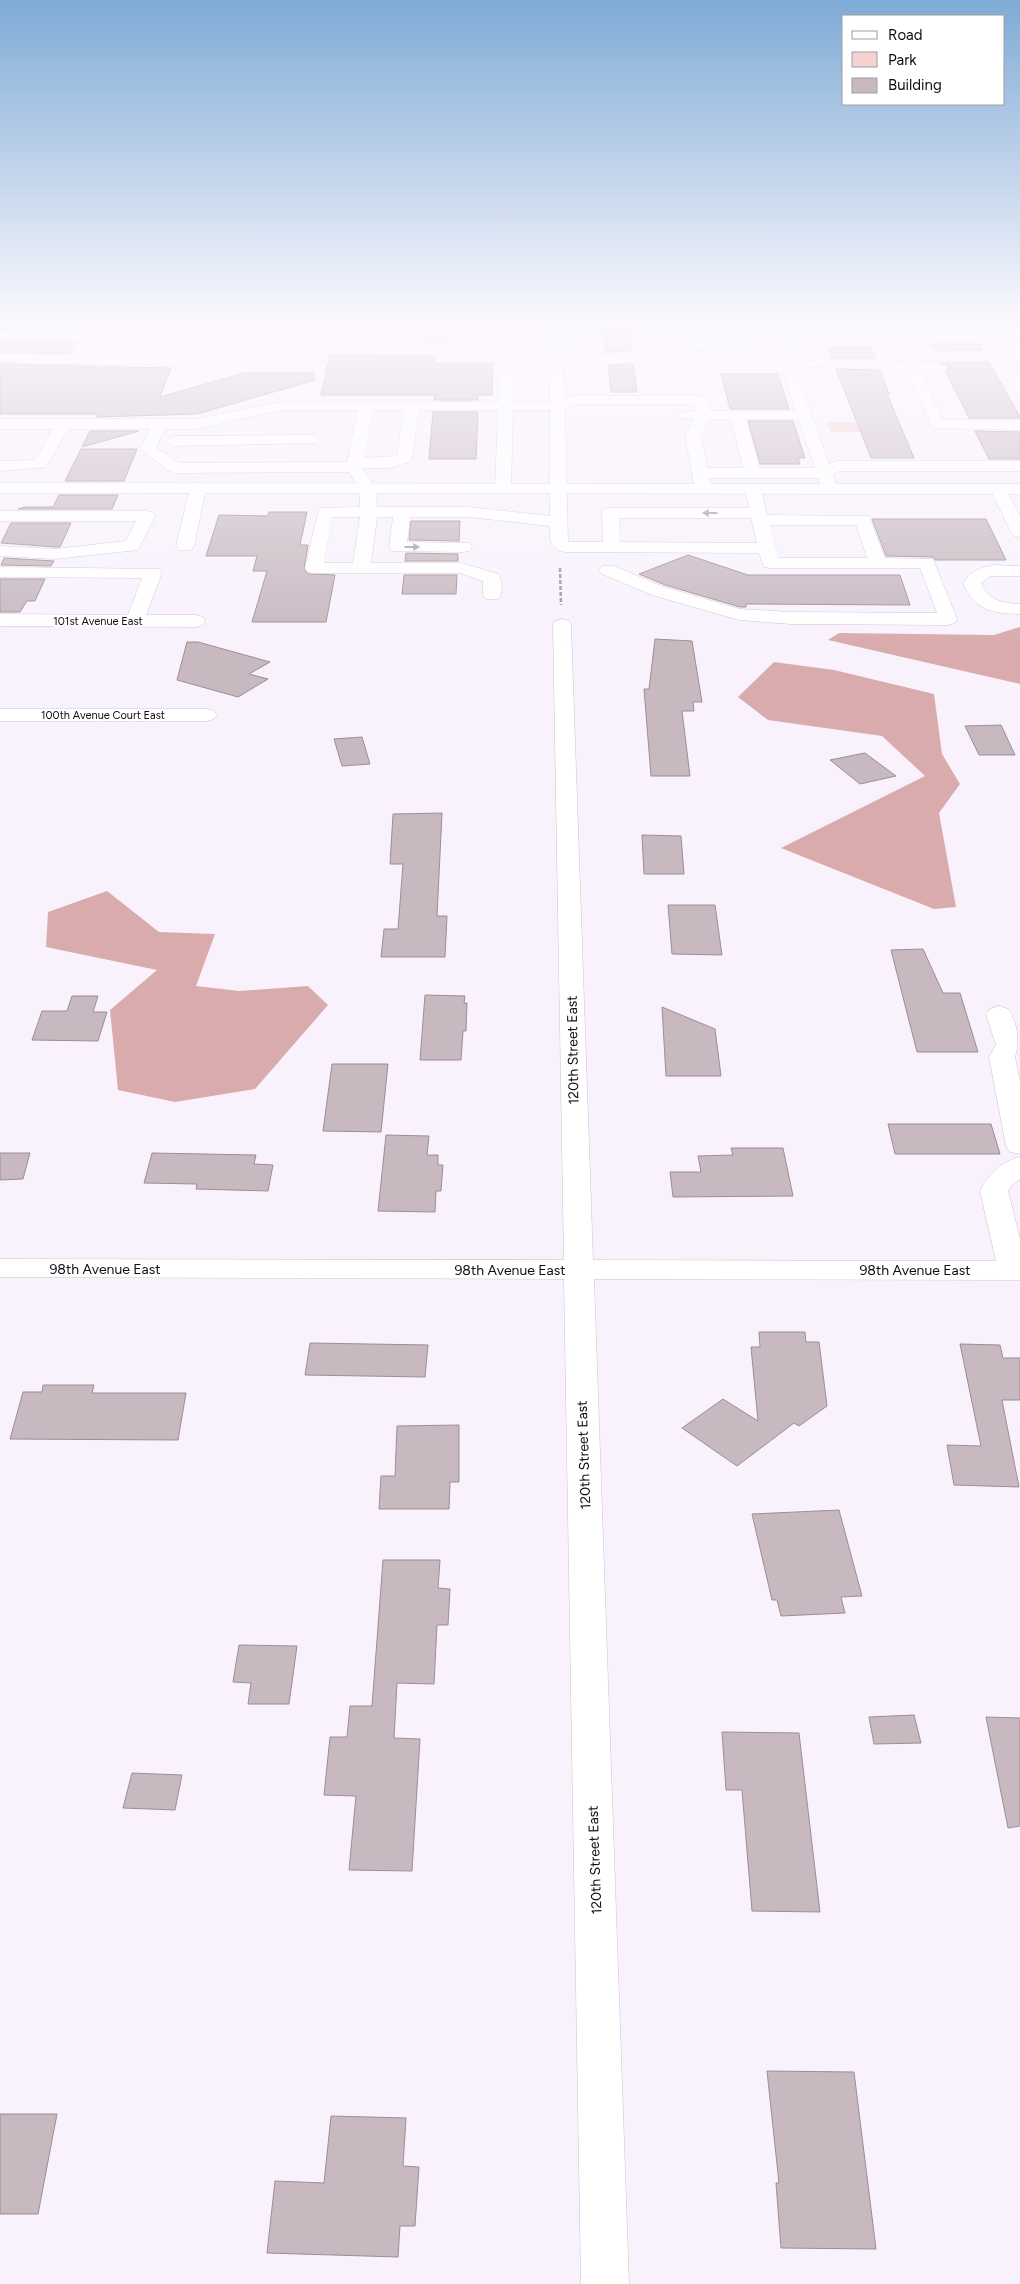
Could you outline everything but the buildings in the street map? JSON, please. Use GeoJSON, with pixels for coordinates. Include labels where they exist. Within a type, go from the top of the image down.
{"type":"FeatureCollection","features":[{"type":"Feature","properties":{"kind":"street"},"geometry":{"type":"LineString","coordinates":[[5,441],[6,431]]}},
{"type":"Feature","properties":{"kind":"street"},"geometry":{"type":"LineString","coordinates":[[0,466],[40,464],[59,431]]}},
{"type":"Feature","properties":{"kind":"street"},"geometry":{"type":"LineString","coordinates":[[151,445],[157,431]]}},
{"type":"Feature","properties":{"kind":"street"},"geometry":{"type":"LineString","coordinates":[[361,431],[355,465],[368,489],[369,512],[361,568]]}},
{"type":"Feature","properties":{"kind":"street"},"geometry":{"type":"LineString","coordinates":[[151,445],[176,468],[355,465],[389,463],[404,459],[408,431]]}},
{"type":"Feature","properties":{"kind":"street"},"geometry":{"type":"LineString","coordinates":[[503,489],[505,431]]}},
{"type":"Feature","properties":{"kind":"street"},"geometry":{"type":"LineString","coordinates":[[557,431],[559,544],[565,547],[766,548]]}},
{"type":"Feature","properties":{"kind":"street"},"geometry":{"type":"LineString","coordinates":[[696,431],[693,436],[703,489]]}},
{"type":"Feature","properties":{"kind":"street"},"geometry":{"type":"LineString","coordinates":[[656,548],[608,570],[658,591],[739,614],[791,618],[948,620],[926,563],[770,563],[741,431]]}},
{"type":"Feature","properties":{"kind":"street"},"geometry":{"type":"LineString","coordinates":[[810,431],[830,489]]}},
{"type":"Feature","properties":{"kind":"street"},"geometry":{"type":"LineString","coordinates":[[151,445],[312,440]]}},
{"type":"Feature","properties":{"kind":"street"},"geometry":{"type":"LineString","coordinates":[[942,466],[932,444],[1020,440]]}},
{"type":"Feature","properties":{"kind":"street"},"geometry":{"type":"LineString","coordinates":[[0,488],[703,489],[752,481],[825,473],[836,466],[1020,466]]}},
{"type":"Feature","properties":{"kind":"street"},"geometry":{"type":"LineString","coordinates":[[700,473],[752,481],[830,489],[1020,490]]}},
{"type":"Feature","properties":{"kind":"street"},"geometry":{"type":"LineString","coordinates":[[63,516],[76,488]]}},
{"type":"Feature","properties":{"kind":"street"},"geometry":{"type":"LineString","coordinates":[[0,551],[55,554],[132,546],[147,516],[157,488]]}},
{"type":"Feature","properties":{"kind":"street"},"geometry":{"type":"LineString","coordinates":[[185,546],[198,488]]}},
{"type":"Feature","properties":{"kind":"street"},"geometry":{"type":"LineString","coordinates":[[998,489],[1020,532]]}},
{"type":"Feature","properties":{"kind":"street"},"geometry":{"type":"LineString","coordinates":[[492,595],[492,578],[462,568],[314,568],[325,512],[465,512],[560,522]]}},
{"type":"Feature","properties":{"kind":"street"},"geometry":{"type":"LineString","coordinates":[[402,512],[398,547],[463,547]]}},
{"type":"Feature","properties":{"kind":"street"},"geometry":{"type":"LineString","coordinates":[[462,568],[465,512]]}},
{"type":"Feature","properties":{"kind":"street"},"geometry":{"type":"LineString","coordinates":[[612,547],[610,513],[863,520],[878,563]]}},
{"type":"Feature","properties":{"kind":"street"},"geometry":{"type":"LineString","coordinates":[[0,516],[147,516]]}},
{"type":"Feature","properties":{"kind":"street"},"geometry":{"type":"LineString","coordinates":[[1020,571],[988,572],[977,576],[972,583],[977,594],[986,602],[1002,607],[1020,608]]}},
{"type":"Feature","properties":{"kind":"street"},"geometry":{"type":"LineString","coordinates":[[0,572],[153,573],[135,621]]}},
{"type":"Feature","properties":{"kind":"street","name":"101st Avenue East"},"geometry":{"type":"LineString","coordinates":[[0,620],[196,621]]}},
{"type":"Feature","properties":{"kind":"street","name":"120th Street East"},"geometry":{"type":"LineString","coordinates":[[562,625],[605,2284]]}},
{"type":"Feature","properties":{"kind":"street","name":"100th Avenue Court East"},"geometry":{"type":"LineString","coordinates":[[0,714],[207,715]]}},
{"type":"Feature","properties":{"kind":"street"},"geometry":{"type":"LineString","coordinates":[[999,1014],[1009,1045],[1002,1057],[1020,1146]]}},
{"type":"Feature","properties":{"kind":"street"},"geometry":{"type":"LineString","coordinates":[[1016,1271],[994,1191],[999,1181],[1020,1165]]}},
{"type":"Feature","properties":{"kind":"street","name":"98th Avenue East"},"geometry":{"type":"LineString","coordinates":[[0,1268],[1016,1271]]}},
{"type":"Feature","properties":{"kind":"path"},"geometry":{"type":"LineString","coordinates":[[559,544],[562,625]]}},
{"type":"Feature","properties":{"kind":"green space"},"geometry":{"type":"Polygon","coordinates":[[[830,431],[860,432],[831,432],[830,431]]]}},
{"type":"Feature","properties":{"kind":"shaded area"},"geometry":{"type":"Polygon","coordinates":[[[1020,627],[1020,684],[828,640],[839,633],[994,635],[1020,627]]]}},
{"type":"Feature","properties":{"kind":"shaded area"},"geometry":{"type":"Polygon","coordinates":[[[774,662],[834,670],[934,694],[942,754],[960,784],[939,813],[956,907],[934,909],[781,848],[925,776],[882,736],[768,720],[738,697],[774,662]]]}},
{"type":"Feature","properties":{"kind":"shaded area"},"geometry":{"type":"Polygon","coordinates":[[[107,891],[159,932],[215,934],[196,986],[239,991],[308,986],[328,1005],[255,1089],[175,1102],[118,1090],[110,1010],[157,970],[46,947],[48,912],[107,891]]]}}]}
